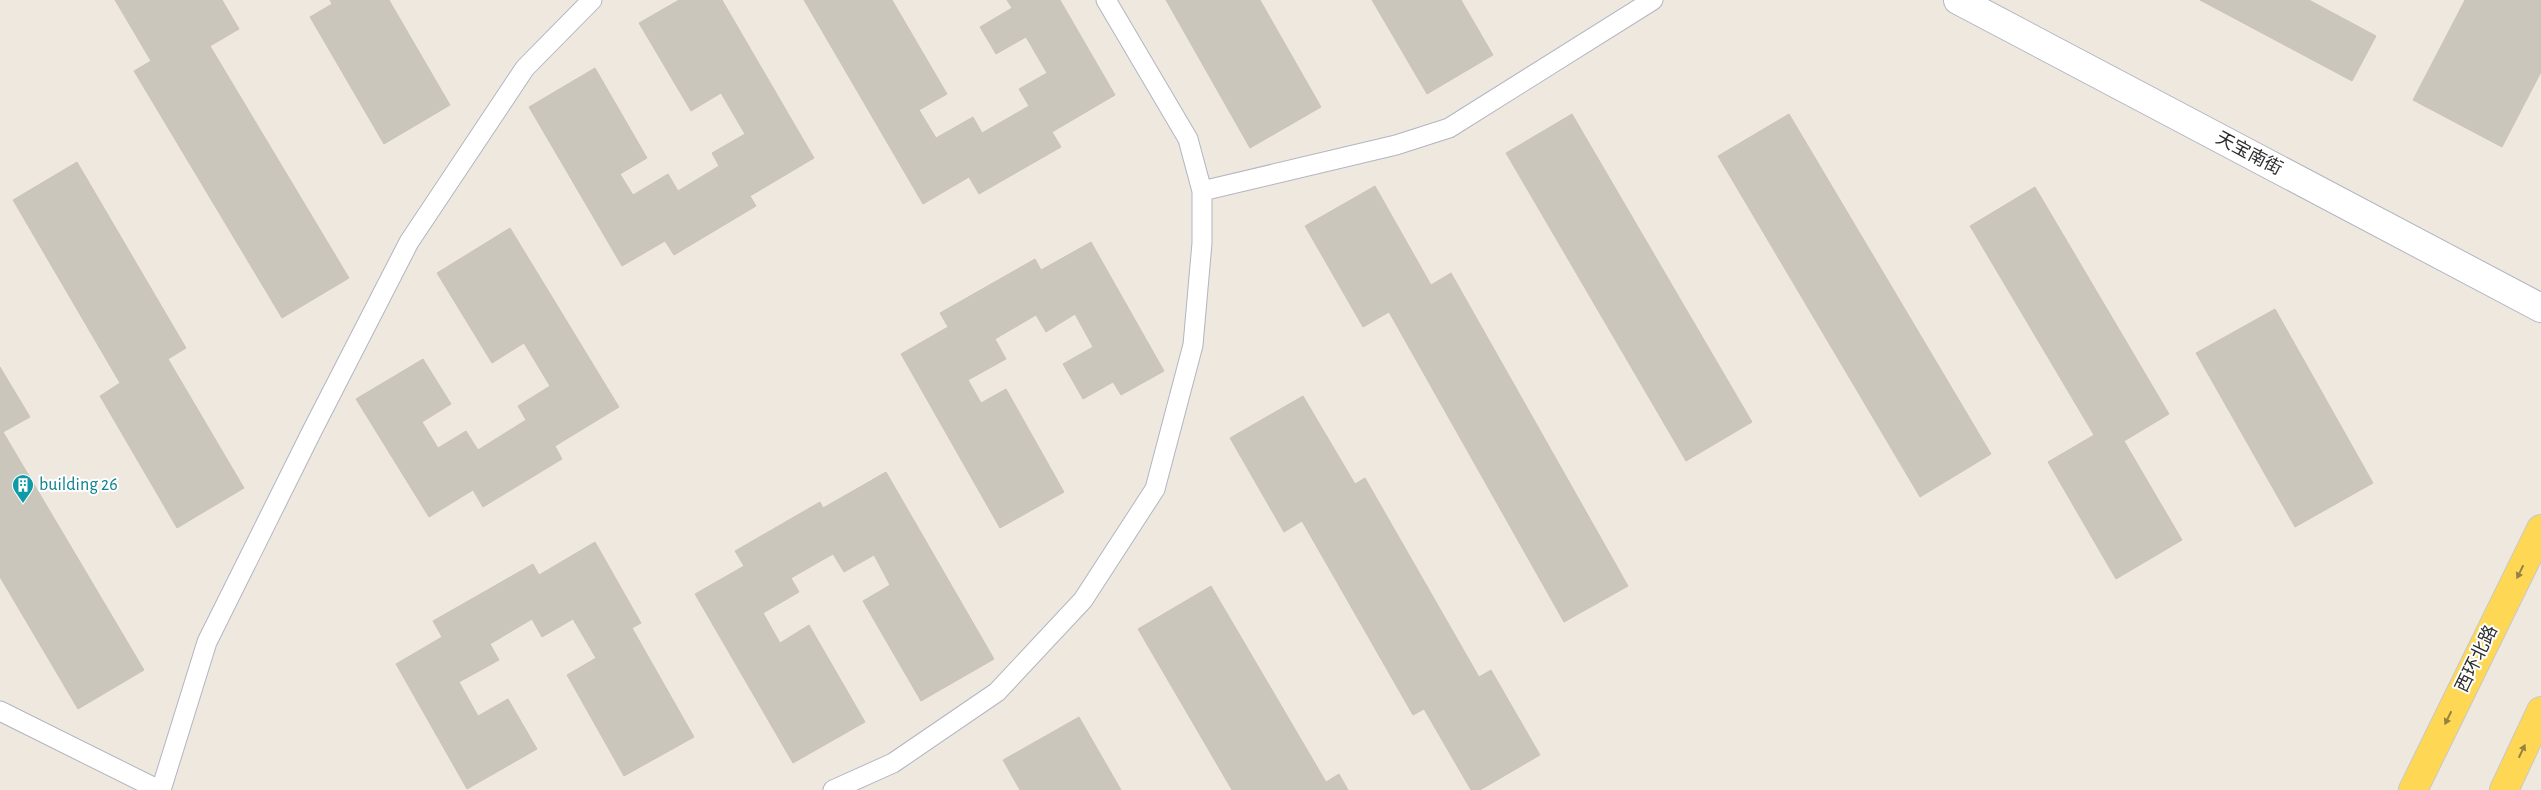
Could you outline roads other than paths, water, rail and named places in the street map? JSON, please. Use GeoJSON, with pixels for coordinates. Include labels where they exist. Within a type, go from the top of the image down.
{"type":"FeatureCollection","features":[{"type":"Feature","properties":{"kind":"main road","name":"西环北路"},"geometry":{"type":"LineString","coordinates":[[2413,790],[2541,529]]}},
{"type":"Feature","properties":{"kind":"main road"},"geometry":{"type":"LineString","coordinates":[[2504,790],[2541,711]]}},
{"type":"Feature","properties":{"kind":"street","name":"天宝南街"},"geometry":{"type":"LineString","coordinates":[[1958,0],[2541,308]]}},
{"type":"Feature","properties":{"kind":"lane"},"geometry":{"type":"LineString","coordinates":[[0,711],[160,790],[207,642],[409,242],[525,68],[592,0]]}},
{"type":"Feature","properties":{"kind":"lane"},"geometry":{"type":"LineString","coordinates":[[833,790],[893,763],[997,692],[1083,600],[1155,489],[1193,345],[1202,242],[1202,191],[1188,139],[1106,0]]}},
{"type":"Feature","properties":{"kind":"lane"},"geometry":{"type":"LineString","coordinates":[[1202,191],[1396,145],[1449,128],[1653,0]]}},
{"type":"Feature","properties":{"kind":"place","name":"building 26"},"geometry":{"type":"Point","coordinates":[23,504]}}]}
